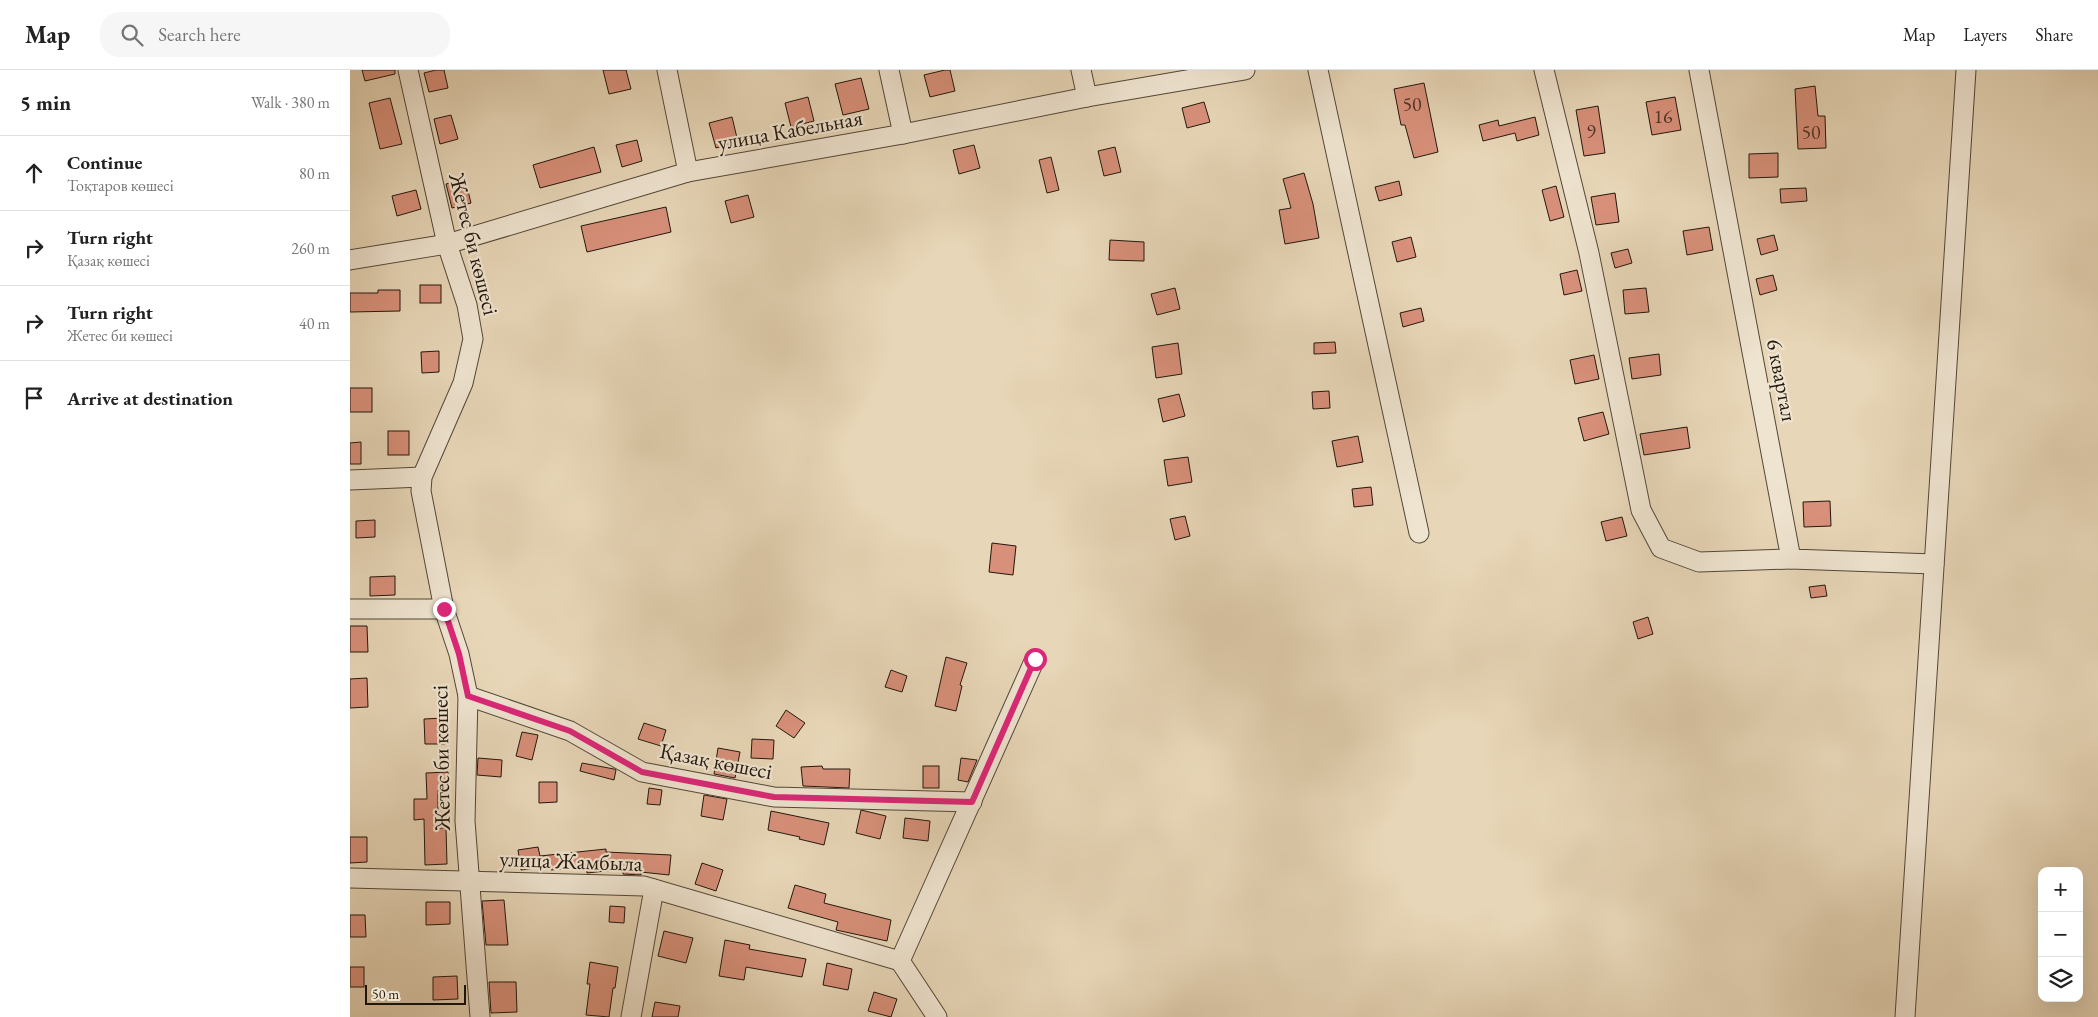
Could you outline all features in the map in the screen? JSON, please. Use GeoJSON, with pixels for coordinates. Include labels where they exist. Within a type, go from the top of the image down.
{"type":"FeatureCollection","features":[{"type":"Feature","properties":{"kind":"street","name":"Жетес би көшесі"},"geometry":{"type":"LineString","coordinates":[[408,70],[447,244],[467,305],[473,339],[463,383],[422,477],[421,491],[444,609],[459,654],[468,696],[465,821],[480,1017]]}},
{"type":"Feature","properties":{"kind":"street"},"geometry":{"type":"LineString","coordinates":[[667,70],[688,172]]}},
{"type":"Feature","properties":{"kind":"street"},"geometry":{"type":"LineString","coordinates":[[889,70],[903,134]]}},
{"type":"Feature","properties":{"kind":"street"},"geometry":{"type":"LineString","coordinates":[[1081,70],[1087,97]]}},
{"type":"Feature","properties":{"kind":"street","name":"улица Кабельная"},"geometry":{"type":"LineString","coordinates":[[350,260],[447,244],[688,172],[903,134],[1087,97],[1245,70]]}},
{"type":"Feature","properties":{"kind":"street"},"geometry":{"type":"LineString","coordinates":[[1318,70],[1419,533]]}},
{"type":"Feature","properties":{"kind":"street"},"geometry":{"type":"LineString","coordinates":[[1544,70],[1589,253],[1641,510],[1661,548],[1698,562],[1791,559],[1934,564]]}},
{"type":"Feature","properties":{"kind":"street","name":"6 квартал"},"geometry":{"type":"LineString","coordinates":[[1699,70],[1791,559]]}},
{"type":"Feature","properties":{"kind":"street"},"geometry":{"type":"LineString","coordinates":[[1905,1017],[1966,70]]}},
{"type":"Feature","properties":{"kind":"street"},"geometry":{"type":"LineString","coordinates":[[350,480],[422,477]]}},
{"type":"Feature","properties":{"kind":"street"},"geometry":{"type":"LineString","coordinates":[[350,609],[444,609]]}},
{"type":"Feature","properties":{"kind":"street"},"geometry":{"type":"LineString","coordinates":[[936,1017],[900,961],[1035,659]]}},
{"type":"Feature","properties":{"kind":"street","name":"Қазақ көшесі"},"geometry":{"type":"LineString","coordinates":[[468,696],[570,731],[642,772],[774,797],[972,802]]}},
{"type":"Feature","properties":{"kind":"street","name":"улица Жамбыла"},"geometry":{"type":"LineString","coordinates":[[350,878],[644,886],[900,961]]}},
{"type":"Feature","properties":{"kind":"street"},"geometry":{"type":"LineString","coordinates":[[631,1017],[654,889]]}},
{"type":"Feature","properties":{"kind":"building"},"geometry":{"type":"Polygon","coordinates":[[[362,70],[395,70],[395,74],[365,81],[362,70]]]}},
{"type":"Feature","properties":{"kind":"building"},"geometry":{"type":"Polygon","coordinates":[[[444,70],[448,88],[429,92],[424,73],[444,70]]]}},
{"type":"Feature","properties":{"kind":"building"},"geometry":{"type":"Polygon","coordinates":[[[603,70],[626,70],[631,89],[609,94],[603,70]]]}},
{"type":"Feature","properties":{"kind":"building"},"geometry":{"type":"Polygon","coordinates":[[[950,70],[955,91],[930,97],[924,75],[950,70]]]}},
{"type":"Feature","properties":{"kind":"building"},"geometry":{"type":"Polygon","coordinates":[[[861,78],[869,109],[843,115],[835,84],[861,78]]]}},
{"type":"Feature","properties":{"kind":"building"},"geometry":{"type":"Polygon","coordinates":[[[1424,83],[1438,152],[1414,158],[1405,125],[1401,125],[1394,89],[1424,83]]]}},
{"type":"Feature","properties":{"kind":"building"},"geometry":{"type":"Polygon","coordinates":[[[1815,86],[1818,116],[1825,116],[1826,148],[1798,149],[1795,89],[1815,86]]]}},
{"type":"Feature","properties":{"kind":"building"},"geometry":{"type":"Polygon","coordinates":[[[808,97],[814,121],[791,127],[785,103],[808,97]]]}},
{"type":"Feature","properties":{"kind":"building"},"geometry":{"type":"Polygon","coordinates":[[[1675,97],[1681,130],[1652,135],[1646,102],[1675,97]]]}},
{"type":"Feature","properties":{"kind":"building"},"geometry":{"type":"Polygon","coordinates":[[[390,98],[402,144],[380,149],[369,103],[390,98]]]}},
{"type":"Feature","properties":{"kind":"building"},"geometry":{"type":"Polygon","coordinates":[[[1204,102],[1210,122],[1187,128],[1182,108],[1204,102]]]}},
{"type":"Feature","properties":{"kind":"building"},"geometry":{"type":"Polygon","coordinates":[[[1598,106],[1605,153],[1584,156],[1576,110],[1598,106]]]}},
{"type":"Feature","properties":{"kind":"building"},"geometry":{"type":"Polygon","coordinates":[[[451,115],[458,139],[440,144],[434,119],[451,115]]]}},
{"type":"Feature","properties":{"kind":"building"},"geometry":{"type":"Polygon","coordinates":[[[732,117],[738,142],[716,148],[709,123],[732,117]]]}},
{"type":"Feature","properties":{"kind":"building"},"geometry":{"type":"Polygon","coordinates":[[[1535,117],[1539,135],[1517,141],[1515,133],[1483,141],[1479,125],[1498,120],[1499,126],[1535,117]]]}},
{"type":"Feature","properties":{"kind":"building"},"geometry":{"type":"Polygon","coordinates":[[[637,140],[642,161],[622,167],[616,145],[637,140]]]}},
{"type":"Feature","properties":{"kind":"building"},"geometry":{"type":"Polygon","coordinates":[[[974,145],[980,168],[959,174],[953,150],[974,145]]]}},
{"type":"Feature","properties":{"kind":"building"},"geometry":{"type":"Polygon","coordinates":[[[594,147],[601,172],[540,188],[533,165],[594,147]]]}},
{"type":"Feature","properties":{"kind":"building"},"geometry":{"type":"Polygon","coordinates":[[[1115,147],[1121,172],[1104,176],[1098,151],[1115,147]]]}},
{"type":"Feature","properties":{"kind":"building"},"geometry":{"type":"Polygon","coordinates":[[[1778,153],[1778,177],[1749,178],[1749,154],[1778,153]]]}},
{"type":"Feature","properties":{"kind":"building"},"geometry":{"type":"Polygon","coordinates":[[[1051,157],[1059,190],[1047,193],[1039,160],[1051,157]]]}},
{"type":"Feature","properties":{"kind":"building"},"geometry":{"type":"Polygon","coordinates":[[[1304,173],[1313,204],[1319,238],[1285,244],[1279,210],[1291,208],[1283,179],[1304,173]]]}},
{"type":"Feature","properties":{"kind":"building"},"geometry":{"type":"Polygon","coordinates":[[[465,179],[471,203],[452,208],[446,184],[465,179]]]}},
{"type":"Feature","properties":{"kind":"building"},"geometry":{"type":"Polygon","coordinates":[[[1399,181],[1402,195],[1379,201],[1375,187],[1399,181]]]}},
{"type":"Feature","properties":{"kind":"building"},"geometry":{"type":"Polygon","coordinates":[[[1556,186],[1564,217],[1550,221],[1542,190],[1556,186]]]}},
{"type":"Feature","properties":{"kind":"building"},"geometry":{"type":"Polygon","coordinates":[[[1806,188],[1807,201],[1781,203],[1780,189],[1806,188]]]}},
{"type":"Feature","properties":{"kind":"building"},"geometry":{"type":"Polygon","coordinates":[[[416,190],[421,209],[397,216],[392,196],[416,190]]]}},
{"type":"Feature","properties":{"kind":"building"},"geometry":{"type":"Polygon","coordinates":[[[1615,193],[1619,222],[1596,225],[1591,197],[1615,193]]]}},
{"type":"Feature","properties":{"kind":"building"},"geometry":{"type":"Polygon","coordinates":[[[748,195],[754,217],[731,223],[725,201],[748,195]]]}},
{"type":"Feature","properties":{"kind":"building"},"geometry":{"type":"Polygon","coordinates":[[[666,207],[671,232],[587,252],[581,226],[666,207]]]}},
{"type":"Feature","properties":{"kind":"building"},"geometry":{"type":"Polygon","coordinates":[[[1709,227],[1713,250],[1687,255],[1683,231],[1709,227]]]}},
{"type":"Feature","properties":{"kind":"building"},"geometry":{"type":"Polygon","coordinates":[[[1774,235],[1778,250],[1761,255],[1757,239],[1774,235]]]}},
{"type":"Feature","properties":{"kind":"building"},"geometry":{"type":"Polygon","coordinates":[[[1411,237],[1416,257],[1397,262],[1392,242],[1411,237]]]}},
{"type":"Feature","properties":{"kind":"building"},"geometry":{"type":"Polygon","coordinates":[[[1110,240],[1144,242],[1144,261],[1109,260],[1110,240]]]}},
{"type":"Feature","properties":{"kind":"building"},"geometry":{"type":"Polygon","coordinates":[[[1628,249],[1632,263],[1615,268],[1611,253],[1628,249]]]}},
{"type":"Feature","properties":{"kind":"building"},"geometry":{"type":"Polygon","coordinates":[[[1577,270],[1582,291],[1564,295],[1560,274],[1577,270]]]}},
{"type":"Feature","properties":{"kind":"building"},"geometry":{"type":"Polygon","coordinates":[[[1773,275],[1777,290],[1760,295],[1756,279],[1773,275]]]}},
{"type":"Feature","properties":{"kind":"building"},"geometry":{"type":"Polygon","coordinates":[[[420,285],[441,285],[441,303],[420,303],[420,285]]]}},
{"type":"Feature","properties":{"kind":"building"},"geometry":{"type":"Polygon","coordinates":[[[1175,288],[1180,309],[1157,315],[1151,294],[1175,288]]]}},
{"type":"Feature","properties":{"kind":"building"},"geometry":{"type":"Polygon","coordinates":[[[1646,288],[1649,312],[1625,314],[1623,290],[1646,288]]]}},
{"type":"Feature","properties":{"kind":"building"},"geometry":{"type":"Polygon","coordinates":[[[378,290],[400,290],[400,311],[350,312],[350,293],[378,293],[378,290]]]}},
{"type":"Feature","properties":{"kind":"building"},"geometry":{"type":"Polygon","coordinates":[[[1421,308],[1424,321],[1403,327],[1400,313],[1421,308]]]}},
{"type":"Feature","properties":{"kind":"building"},"geometry":{"type":"Polygon","coordinates":[[[1335,342],[1336,353],[1314,354],[1314,343],[1335,342]]]}},
{"type":"Feature","properties":{"kind":"building"},"geometry":{"type":"Polygon","coordinates":[[[1178,343],[1182,374],[1156,378],[1152,347],[1178,343]]]}},
{"type":"Feature","properties":{"kind":"building"},"geometry":{"type":"Polygon","coordinates":[[[439,351],[439,372],[422,373],[421,352],[439,351]]]}},
{"type":"Feature","properties":{"kind":"building"},"geometry":{"type":"Polygon","coordinates":[[[1659,354],[1661,375],[1632,379],[1629,358],[1659,354]]]}},
{"type":"Feature","properties":{"kind":"building"},"geometry":{"type":"Polygon","coordinates":[[[1594,355],[1599,379],[1575,384],[1570,360],[1594,355]]]}},
{"type":"Feature","properties":{"kind":"building"},"geometry":{"type":"Polygon","coordinates":[[[350,388],[372,388],[372,412],[350,412],[350,388]]]}},
{"type":"Feature","properties":{"kind":"building"},"geometry":{"type":"Polygon","coordinates":[[[1329,391],[1330,408],[1313,409],[1312,392],[1329,391]]]}},
{"type":"Feature","properties":{"kind":"building"},"geometry":{"type":"Polygon","coordinates":[[[1179,394],[1185,416],[1163,422],[1158,399],[1179,394]]]}},
{"type":"Feature","properties":{"kind":"building"},"geometry":{"type":"Polygon","coordinates":[[[1603,412],[1609,434],[1584,441],[1578,418],[1603,412]]]}},
{"type":"Feature","properties":{"kind":"building"},"geometry":{"type":"Polygon","coordinates":[[[1687,427],[1690,448],[1644,455],[1640,434],[1687,427]]]}},
{"type":"Feature","properties":{"kind":"building"},"geometry":{"type":"Polygon","coordinates":[[[388,431],[409,431],[409,455],[388,455],[388,431]]]}},
{"type":"Feature","properties":{"kind":"building"},"geometry":{"type":"Polygon","coordinates":[[[1358,436],[1363,462],[1337,467],[1332,441],[1358,436]]]}},
{"type":"Feature","properties":{"kind":"building"},"geometry":{"type":"Polygon","coordinates":[[[361,442],[361,464],[350,464],[350,443],[361,442]]]}},
{"type":"Feature","properties":{"kind":"building"},"geometry":{"type":"Polygon","coordinates":[[[1188,457],[1192,482],[1168,486],[1164,460],[1188,457]]]}},
{"type":"Feature","properties":{"kind":"building"},"geometry":{"type":"Polygon","coordinates":[[[1371,487],[1373,505],[1354,507],[1352,489],[1371,487]]]}},
{"type":"Feature","properties":{"kind":"building"},"geometry":{"type":"Polygon","coordinates":[[[1830,501],[1831,526],[1804,527],[1803,502],[1830,501]]]}},
{"type":"Feature","properties":{"kind":"building"},"geometry":{"type":"Polygon","coordinates":[[[1185,516],[1190,536],[1175,540],[1170,519],[1185,516]]]}},
{"type":"Feature","properties":{"kind":"building"},"geometry":{"type":"Polygon","coordinates":[[[1622,517],[1627,536],[1606,541],[1601,522],[1622,517]]]}},
{"type":"Feature","properties":{"kind":"building"},"geometry":{"type":"Polygon","coordinates":[[[375,520],[375,537],[356,538],[356,521],[375,520]]]}},
{"type":"Feature","properties":{"kind":"building"},"geometry":{"type":"Polygon","coordinates":[[[992,543],[1016,546],[1013,575],[989,572],[992,543]]]}},
{"type":"Feature","properties":{"kind":"building"},"geometry":{"type":"Polygon","coordinates":[[[395,576],[395,595],[370,596],[370,577],[395,576]]]}},
{"type":"Feature","properties":{"kind":"building"},"geometry":{"type":"Polygon","coordinates":[[[1825,585],[1827,596],[1811,598],[1809,587],[1825,585]]]}},
{"type":"Feature","properties":{"kind":"building"},"geometry":{"type":"Polygon","coordinates":[[[1648,617],[1653,634],[1638,639],[1633,622],[1648,617]]]}},
{"type":"Feature","properties":{"kind":"building"},"geometry":{"type":"Polygon","coordinates":[[[350,626],[367,626],[368,652],[350,652],[350,626]]]}},
{"type":"Feature","properties":{"kind":"building"},"geometry":{"type":"Polygon","coordinates":[[[946,657],[967,663],[960,685],[962,686],[956,711],[935,706],[946,657]]]}},
{"type":"Feature","properties":{"kind":"building"},"geometry":{"type":"Polygon","coordinates":[[[891,670],[907,676],[902,692],[885,687],[891,670]]]}},
{"type":"Feature","properties":{"kind":"building"},"geometry":{"type":"Polygon","coordinates":[[[367,678],[368,707],[350,708],[350,679],[367,678]]]}},
{"type":"Feature","properties":{"kind":"building"},"geometry":{"type":"Polygon","coordinates":[[[786,710],[805,723],[794,738],[776,726],[786,710]]]}},
{"type":"Feature","properties":{"kind":"building"},"geometry":{"type":"Polygon","coordinates":[[[444,718],[445,744],[425,744],[424,719],[444,718]]]}},
{"type":"Feature","properties":{"kind":"building"},"geometry":{"type":"Polygon","coordinates":[[[644,723],[666,730],[661,746],[638,739],[644,723]]]}},
{"type":"Feature","properties":{"kind":"building"},"geometry":{"type":"Polygon","coordinates":[[[522,732],[538,735],[532,760],[516,756],[522,732]]]}},
{"type":"Feature","properties":{"kind":"building"},"geometry":{"type":"Polygon","coordinates":[[[752,739],[774,740],[773,759],[751,758],[752,739]]]}},
{"type":"Feature","properties":{"kind":"building"},"geometry":{"type":"Polygon","coordinates":[[[718,748],[740,752],[735,778],[714,774],[718,748]]]}},
{"type":"Feature","properties":{"kind":"building"},"geometry":{"type":"Polygon","coordinates":[[[478,758],[502,760],[501,777],[477,775],[478,758]]]}},
{"type":"Feature","properties":{"kind":"building"},"geometry":{"type":"Polygon","coordinates":[[[961,758],[977,760],[968,782],[958,780],[961,758]]]}},
{"type":"Feature","properties":{"kind":"building"},"geometry":{"type":"Polygon","coordinates":[[[582,763],[616,770],[614,780],[580,771],[582,763]]]}},
{"type":"Feature","properties":{"kind":"building"},"geometry":{"type":"Polygon","coordinates":[[[822,766],[823,769],[850,769],[849,788],[803,786],[801,767],[822,766]]]}},
{"type":"Feature","properties":{"kind":"building"},"geometry":{"type":"Polygon","coordinates":[[[923,766],[939,766],[939,788],[923,788],[923,766]]]}},
{"type":"Feature","properties":{"kind":"building"},"geometry":{"type":"Polygon","coordinates":[[[448,772],[449,790],[438,791],[438,828],[446,828],[447,864],[425,865],[424,819],[414,820],[414,799],[427,799],[426,773],[448,772]]]}},
{"type":"Feature","properties":{"kind":"building"},"geometry":{"type":"Polygon","coordinates":[[[539,782],[557,782],[557,802],[539,803],[539,782]]]}},
{"type":"Feature","properties":{"kind":"building"},"geometry":{"type":"Polygon","coordinates":[[[649,788],[662,790],[660,805],[647,804],[649,788]]]}},
{"type":"Feature","properties":{"kind":"building"},"geometry":{"type":"Polygon","coordinates":[[[704,795],[727,799],[723,820],[701,816],[704,795]]]}},
{"type":"Feature","properties":{"kind":"building"},"geometry":{"type":"Polygon","coordinates":[[[861,810],[886,816],[880,839],[856,833],[861,810]]]}},
{"type":"Feature","properties":{"kind":"building"},"geometry":{"type":"Polygon","coordinates":[[[771,811],[829,823],[824,845],[799,839],[800,837],[768,830],[771,811]]]}},
{"type":"Feature","properties":{"kind":"building"},"geometry":{"type":"Polygon","coordinates":[[[905,818],[930,821],[928,841],[903,838],[905,818]]]}},
{"type":"Feature","properties":{"kind":"building"},"geometry":{"type":"Polygon","coordinates":[[[350,837],[367,837],[367,862],[350,863],[350,837]]]}},
{"type":"Feature","properties":{"kind":"building"},"geometry":{"type":"Polygon","coordinates":[[[538,847],[540,856],[606,849],[606,852],[671,855],[669,875],[641,872],[641,875],[623,874],[623,869],[587,873],[586,866],[551,870],[550,866],[521,870],[518,850],[538,847]]]}},
{"type":"Feature","properties":{"kind":"building"},"geometry":{"type":"Polygon","coordinates":[[[702,863],[723,870],[716,891],[695,884],[702,863]]]}},
{"type":"Feature","properties":{"kind":"building"},"geometry":{"type":"Polygon","coordinates":[[[795,885],[826,894],[824,903],[891,920],[887,941],[836,930],[838,922],[788,908],[795,885]]]}},
{"type":"Feature","properties":{"kind":"building"},"geometry":{"type":"Polygon","coordinates":[[[504,900],[508,945],[486,945],[482,901],[504,900]]]}},
{"type":"Feature","properties":{"kind":"building"},"geometry":{"type":"Polygon","coordinates":[[[426,902],[450,902],[450,924],[426,925],[426,902]]]}},
{"type":"Feature","properties":{"kind":"building"},"geometry":{"type":"Polygon","coordinates":[[[610,906],[625,907],[624,923],[609,922],[610,906]]]}},
{"type":"Feature","properties":{"kind":"building"},"geometry":{"type":"Polygon","coordinates":[[[350,915],[365,915],[366,937],[350,937],[350,915]]]}},
{"type":"Feature","properties":{"kind":"building"},"geometry":{"type":"Polygon","coordinates":[[[664,931],[693,938],[686,963],[658,956],[664,931]]]}},
{"type":"Feature","properties":{"kind":"building"},"geometry":{"type":"Polygon","coordinates":[[[725,940],[750,945],[749,949],[806,959],[802,977],[746,967],[744,980],[719,976],[725,940]]]}},
{"type":"Feature","properties":{"kind":"building"},"geometry":{"type":"Polygon","coordinates":[[[590,962],[618,967],[609,1017],[586,1015],[590,984],[587,984],[590,962]]]}},
{"type":"Feature","properties":{"kind":"building"},"geometry":{"type":"Polygon","coordinates":[[[827,963],[852,969],[848,990],[823,985],[827,963]]]}},
{"type":"Feature","properties":{"kind":"building"},"geometry":{"type":"Polygon","coordinates":[[[350,967],[364,967],[364,987],[350,987],[350,967]]]}},
{"type":"Feature","properties":{"kind":"building"},"geometry":{"type":"Polygon","coordinates":[[[457,976],[458,999],[433,1000],[433,977],[457,976]]]}},
{"type":"Feature","properties":{"kind":"building"},"geometry":{"type":"Polygon","coordinates":[[[489,982],[516,982],[517,1012],[491,1013],[489,982]]]}},
{"type":"Feature","properties":{"kind":"building"},"geometry":{"type":"Polygon","coordinates":[[[874,992],[897,999],[891,1017],[868,1011],[874,992]]]}},
{"type":"Feature","properties":{"kind":"building"},"geometry":{"type":"Polygon","coordinates":[[[655,1002],[680,1006],[678,1017],[652,1017],[655,1002]]]}},
{"type":"Feature","properties":{"kind":"route"},"geometry":{"type":"LineString","coordinates":[[444,609],[459,654],[468,696],[570,731],[642,772],[774,797],[972,802],[1035,659]]}}]}
